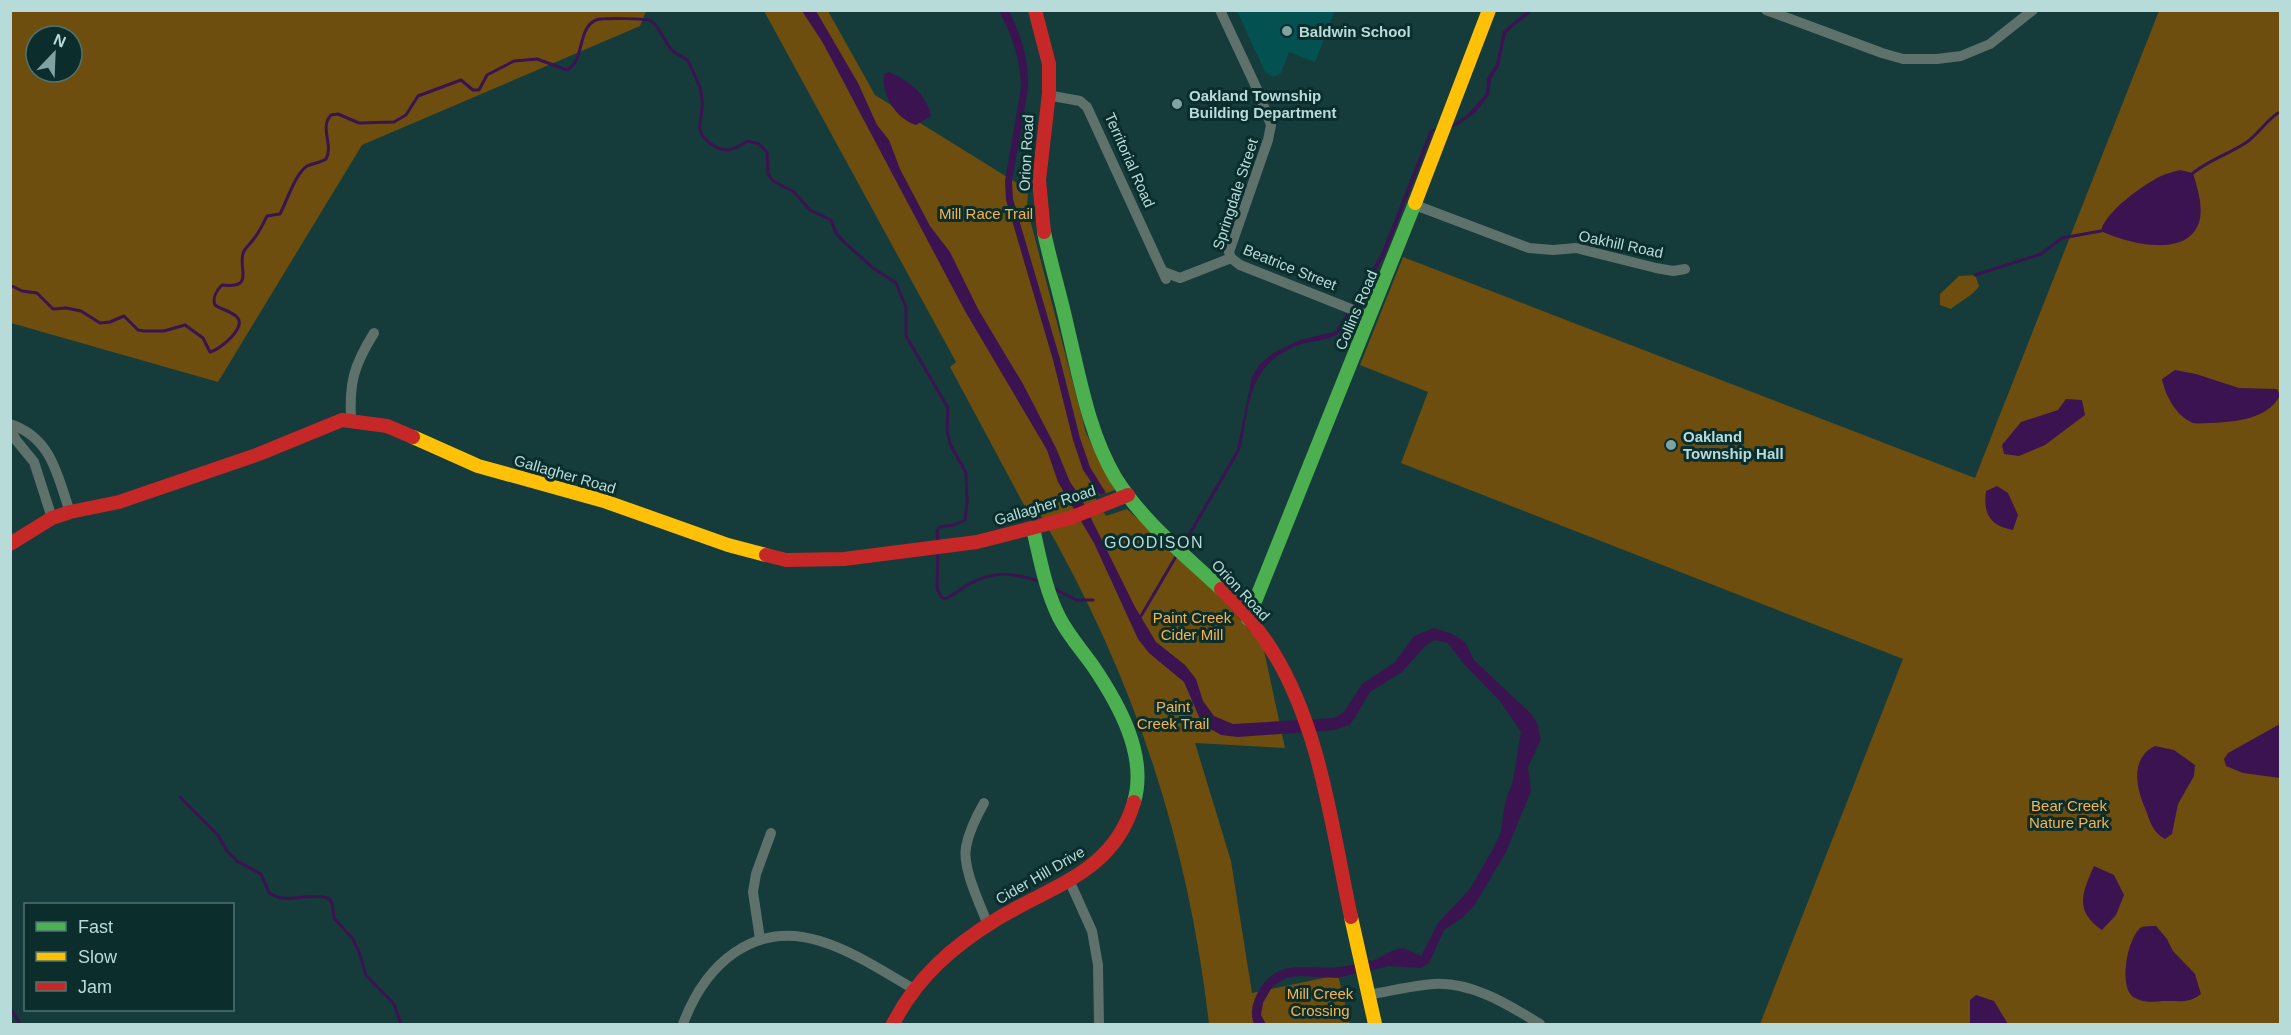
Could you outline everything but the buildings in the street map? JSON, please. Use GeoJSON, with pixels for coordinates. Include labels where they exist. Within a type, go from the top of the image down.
{"type":"FeatureCollection","features":[{"type":"Feature","properties":{"kind":"street"},"geometry":{"type":"LineString","coordinates":[[1035,10],[1048,64],[1047,95]]}},
{"type":"Feature","properties":{"kind":"street","name":"Springdale Street"},"geometry":{"type":"LineString","coordinates":[[1165,275],[1180,278],[1231,258],[1229,252],[1268,140],[1271,125],[1220,10]]}},
{"type":"Feature","properties":{"kind":"street","name":"Collins Road"},"geometry":{"type":"LineString","coordinates":[[1248,619],[1371,317],[1489,10]]}},
{"type":"Feature","properties":{"kind":"street"},"geometry":{"type":"LineString","coordinates":[[1766,10],[1903,59],[1949,58],[1977,50],[1996,40],[2033,10]]}},
{"type":"Feature","properties":{"kind":"street","name":"Territorial Road"},"geometry":{"type":"LineString","coordinates":[[1047,95],[1080,101],[1087,107],[1165,275]]}},
{"type":"Feature","properties":{"kind":"street","name":"Orion Road"},"geometry":{"type":"LineString","coordinates":[[1047,95],[1039,181],[1047,243],[1100,446],[1128,495],[1166,539],[1222,591],[1272,650],[1304,713],[1312,737],[1375,1024]]}},
{"type":"Feature","properties":{"kind":"street","name":"Oakhill Road"},"geometry":{"type":"LineString","coordinates":[[1415,205],[1529,248],[1553,250],[1576,248],[1656,268],[1685,269]]}},
{"type":"Feature","properties":{"kind":"street","name":"Beatrice Street"},"geometry":{"type":"LineString","coordinates":[[1231,258],[1240,265],[1371,317]]}},
{"type":"Feature","properties":{"kind":"street"},"geometry":{"type":"LineString","coordinates":[[351,420],[352,373],[359,356],[374,333]]}},
{"type":"Feature","properties":{"kind":"street","name":"Gallagher Road"},"geometry":{"type":"LineString","coordinates":[[10,544],[52,518],[129,498],[259,454],[327,424],[342,420],[387,426],[478,466],[604,501],[734,547],[786,560],[844,559],[977,542],[1070,518],[1128,495]]}},
{"type":"Feature","properties":{"kind":"street"},"geometry":{"type":"LineString","coordinates":[[10,426],[27,430],[49,452],[70,512]]}},
{"type":"Feature","properties":{"kind":"street"},"geometry":{"type":"LineString","coordinates":[[10,426],[16,440],[34,462],[52,518]]}},
{"type":"Feature","properties":{"kind":"street","name":"Cider Hill Drive"},"geometry":{"type":"LineString","coordinates":[[893,1024],[914,989],[944,955],[988,925],[1069,880],[1105,855],[1118,841],[1128,820],[1138,778],[1127,730],[1096,670],[1062,622],[1047,583],[1033,529]]}},
{"type":"Feature","properties":{"kind":"street"},"geometry":{"type":"LineString","coordinates":[[984,803],[972,825],[965,849],[966,865],[988,925]]}},
{"type":"Feature","properties":{"kind":"street"},"geometry":{"type":"LineString","coordinates":[[760,939],[753,892],[756,874],[771,832]]}},
{"type":"Feature","properties":{"kind":"street"},"geometry":{"type":"LineString","coordinates":[[1069,880],[1092,931],[1098,965],[1099,1024]]}},
{"type":"Feature","properties":{"kind":"street"},"geometry":{"type":"LineString","coordinates":[[683,1024],[700,987],[726,958],[747,944],[760,939],[790,935],[818,940],[840,948],[914,989]]}},
{"type":"Feature","properties":{"kind":"street"},"geometry":{"type":"LineString","coordinates":[[1368,995],[1435,984],[1457,986],[1495,999],[1540,1024]]}},
{"type":"Feature","properties":{"kind":"shaded area"},"geometry":{"type":"Polygon","coordinates":[[[802,11],[816,11],[858,83],[877,125],[889,140],[900,169],[930,226],[950,252],[978,309],[1023,384],[1056,448],[1070,482],[1081,498],[1135,607],[1156,642],[1185,665],[1196,679],[1203,701],[1214,716],[1233,724],[1334,718],[1344,712],[1362,684],[1395,662],[1414,636],[1434,628],[1452,634],[1465,642],[1474,660],[1531,714],[1537,723],[1541,739],[1528,767],[1531,791],[1506,852],[1474,906],[1462,918],[1444,930],[1429,963],[1421,968],[1389,966],[1337,978],[1300,976],[1286,978],[1272,987],[1263,1003],[1261,1015],[1266,1024],[1254,1024],[1252,1009],[1257,994],[1275,973],[1296,967],[1346,966],[1374,960],[1403,948],[1421,956],[1438,923],[1470,889],[1501,832],[1521,732],[1500,701],[1463,663],[1448,643],[1435,640],[1425,646],[1402,672],[1370,692],[1349,725],[1334,730],[1238,737],[1221,735],[1200,719],[1184,682],[1149,653],[1138,639],[1094,543],[1058,482],[1047,450],[965,311],[823,43],[802,11]]]}},
{"type":"Feature","properties":{"kind":"shaded area"},"geometry":{"type":"Polygon","coordinates":[[[999,11],[1009,11],[1021,39],[1027,68],[1028,89],[1012,181],[1013,199],[1060,359],[1080,438],[1090,467],[1106,493],[1100,495],[1083,470],[1073,440],[1053,360],[1006,200],[1005,181],[1021,88],[1015,48],[999,11]]]}},
{"type":"Feature","properties":{"kind":"shaded area","name":"Baldwin School"},"geometry":{"type":"Polygon","coordinates":[[[1237,11],[1335,11],[1315,62],[1289,52],[1281,73],[1273,77],[1265,72],[1237,11]]]}},
{"type":"Feature","properties":{"kind":"shaded area"},"geometry":{"type":"Polygon","coordinates":[[[1527,11],[1532,11],[1506,33],[1499,66],[1491,79],[1489,95],[1475,113],[1456,126],[1433,131],[1385,255],[1341,331],[1333,337],[1302,344],[1285,352],[1271,361],[1262,372],[1250,398],[1241,447],[1239,451],[1237,450],[1252,377],[1259,365],[1273,353],[1300,340],[1334,332],[1337,329],[1381,254],[1430,130],[1455,123],[1466,116],[1486,94],[1487,78],[1496,64],[1503,31],[1527,11]]]}},
{"type":"Feature","properties":{"kind":"shaded area"},"geometry":{"type":"Polygon","coordinates":[[[889,72],[903,79],[921,94],[931,116],[916,125],[896,112],[885,90],[884,74],[889,72]]]}},
{"type":"Feature","properties":{"kind":"shaded area"},"geometry":{"type":"Polygon","coordinates":[[[2180,170],[2193,173],[2201,211],[2198,226],[2185,239],[2175,244],[2149,245],[2101,231],[2117,207],[2145,185],[2161,176],[2180,170]]]}},
{"type":"Feature","properties":{"kind":"shaded area"},"geometry":{"type":"Polygon","coordinates":[[[2175,370],[2196,374],[2239,388],[2277,389],[2280,395],[2268,409],[2250,418],[2230,422],[2193,423],[2177,410],[2163,385],[2162,379],[2175,370]]]}},
{"type":"Feature","properties":{"kind":"shaded area"},"geometry":{"type":"Polygon","coordinates":[[[2066,399],[2082,400],[2085,415],[2045,445],[2019,456],[2004,454],[2002,445],[2021,422],[2058,410],[2066,399]]]}},
{"type":"Feature","properties":{"kind":"shaded area"},"geometry":{"type":"Polygon","coordinates":[[[1997,486],[2008,493],[2018,515],[2013,530],[1994,522],[1987,512],[1986,491],[1997,486]]]}},
{"type":"Feature","properties":{"kind":"shaded area"},"geometry":{"type":"Polygon","coordinates":[[[2280,724],[2280,778],[2243,773],[2226,766],[2224,759],[2228,753],[2280,724]]]}},
{"type":"Feature","properties":{"kind":"shaded area"},"geometry":{"type":"Polygon","coordinates":[[[2155,746],[2174,750],[2195,765],[2194,776],[2178,804],[2172,834],[2165,839],[2152,826],[2139,792],[2137,774],[2142,758],[2155,746]]]}},
{"type":"Feature","properties":{"kind":"shaded area"},"geometry":{"type":"Polygon","coordinates":[[[2094,866],[2114,875],[2124,895],[2116,915],[2102,930],[2087,916],[2083,901],[2086,885],[2094,866]]]}},
{"type":"Feature","properties":{"kind":"shaded area"},"geometry":{"type":"Polygon","coordinates":[[[2156,926],[2173,951],[2195,974],[2201,994],[2197,997],[2185,1001],[2147,1002],[2135,998],[2130,993],[2127,984],[2126,962],[2132,940],[2142,927],[2156,926]]]}},
{"type":"Feature","properties":{"kind":"shaded area"},"geometry":{"type":"Polygon","coordinates":[[[1976,995],[1994,1001],[2008,1024],[1970,1024],[1970,1000],[1976,995]]]}},
{"type":"Feature","properties":{"kind":"green space"},"geometry":{"type":"Polygon","coordinates":[[[11,10],[646,11],[640,26],[362,145],[218,382],[11,323],[11,10]]]}},
{"type":"Feature","properties":{"kind":"green space"},"geometry":{"type":"Polygon","coordinates":[[[764,11],[828,11],[875,95],[1028,190],[1027,208],[1086,433],[1115,490],[1095,497],[1106,516],[1127,509],[1220,596],[1263,646],[1285,748],[1195,743],[1231,861],[1252,993],[1338,975],[1350,1024],[1209,1024],[1200,956],[1171,824],[1152,760],[1103,635],[1040,514],[1030,516],[950,367],[956,362],[764,11]]]}},
{"type":"Feature","properties":{"kind":"green space","name":"Bear Creek Nature Park"},"geometry":{"type":"Polygon","coordinates":[[[2159,11],[2280,11],[2280,1024],[1760,1024],[1903,659],[1401,463],[1428,392],[1360,365],[1403,257],[1975,478],[2159,11]]]}},
{"type":"Feature","properties":{"kind":"green space"},"geometry":{"type":"Polygon","coordinates":[[[1975,275],[1979,286],[1974,292],[1951,309],[1940,305],[1940,294],[1959,276],[1975,275]]]}},
{"type":"Feature","properties":{"kind":"waterway"},"geometry":{"type":"LineString","coordinates":[[10,285],[22,291],[37,293],[53,309],[66,308],[81,311],[100,323],[110,322],[124,316],[138,330],[144,331],[164,331],[185,325],[203,338],[210,352],[226,343],[235,332],[239,321],[235,315],[215,305],[214,300],[218,289],[222,285],[239,284],[243,276],[244,251],[267,216],[280,214],[295,181],[307,166],[326,159],[328,154],[326,125],[331,115],[338,114],[359,123],[394,122],[406,115],[418,96],[461,80],[473,90],[479,90],[487,75],[514,61],[537,59],[567,70],[576,60],[586,30],[596,20],[648,20],[657,27],[672,50],[687,60],[690,65],[701,94],[700,131],[702,135],[711,144],[726,150],[748,141],[759,144],[767,152],[768,174],[773,181],[794,192],[810,210],[831,220],[836,233],[844,242],[873,268],[896,283],[906,307],[906,336],[948,408],[947,429],[950,444],[966,473],[965,520],[954,525],[940,527],[937,531],[938,541]]}},
{"type":"Feature","properties":{"kind":"waterway"},"geometry":{"type":"LineString","coordinates":[[2193,173],[2247,142],[2278,113]]}},
{"type":"Feature","properties":{"kind":"waterway"},"geometry":{"type":"LineString","coordinates":[[1975,275],[2041,254],[2062,238],[2101,231]]}},
{"type":"Feature","properties":{"kind":"waterway"},"geometry":{"type":"LineString","coordinates":[[1183,545],[1238,451]]}},
{"type":"Feature","properties":{"kind":"waterway"},"geometry":{"type":"LineString","coordinates":[[938,551],[937,588],[941,597],[945,599],[969,584],[997,575],[1014,575],[1042,582]]}},
{"type":"Feature","properties":{"kind":"waterway"},"geometry":{"type":"LineString","coordinates":[[1141,616],[1178,553]]}},
{"type":"Feature","properties":{"kind":"waterway"},"geometry":{"type":"LineString","coordinates":[[1053,588],[1076,600],[1093,600]]}},
{"type":"Feature","properties":{"kind":"waterway"},"geometry":{"type":"LineString","coordinates":[[180,797],[218,835],[227,851],[237,861],[261,874],[269,893],[283,898],[313,896],[328,898],[332,903],[334,918],[353,939],[366,975],[394,1004],[401,1024]]}},
{"type":"Feature","properties":{"kind":"waterway"},"geometry":{"type":"LineString","coordinates":[[10,1008],[20,1024]]}},
{"type":"Feature","properties":{"kind":"traffic: fast"},"geometry":{"type":"LineString","coordinates":[[1248,619],[1415,203]]}},
{"type":"Feature","properties":{"kind":"traffic: fast"},"geometry":{"type":"LineString","coordinates":[[1044,232],[1086,405],[1106,460],[1126,493],[1151,523],[1221,589]]}},
{"type":"Feature","properties":{"kind":"traffic: fast"},"geometry":{"type":"LineString","coordinates":[[1033,529],[1046,584],[1059,617],[1103,681],[1128,730],[1137,766],[1134,802]]}},
{"type":"Feature","properties":{"kind":"traffic: slow"},"geometry":{"type":"LineString","coordinates":[[1415,203],[1489,10]]}},
{"type":"Feature","properties":{"kind":"traffic: slow"},"geometry":{"type":"LineString","coordinates":[[413,437],[478,466],[604,501],[728,545],[766,555]]}},
{"type":"Feature","properties":{"kind":"traffic: slow"},"geometry":{"type":"LineString","coordinates":[[1351,917],[1375,1024]]}},
{"type":"Feature","properties":{"kind":"traffic: jam"},"geometry":{"type":"LineString","coordinates":[[1035,10],[1049,64],[1049,93],[1039,180],[1044,232]]}},
{"type":"Feature","properties":{"kind":"traffic: jam"},"geometry":{"type":"LineString","coordinates":[[10,544],[52,518],[119,502],[259,454],[342,420],[387,426],[413,437]]}},
{"type":"Feature","properties":{"kind":"traffic: jam"},"geometry":{"type":"LineString","coordinates":[[766,555],[786,560],[844,559],[977,542],[1070,518],[1128,495]]}},
{"type":"Feature","properties":{"kind":"traffic: jam"},"geometry":{"type":"LineString","coordinates":[[1221,589],[1268,643],[1303,714],[1323,781],[1351,917]]}},
{"type":"Feature","properties":{"kind":"traffic: jam"},"geometry":{"type":"LineString","coordinates":[[893,1024],[925,977],[966,940],[997,919],[1079,874],[1097,861],[1125,826],[1134,802]]}},
{"type":"Feature","properties":{"kind":"place","name":"Baldwin School"},"geometry":{"type":"Point","coordinates":[1287,31]}},
{"type":"Feature","properties":{"kind":"place","name":"Oakland Township Building Department"},"geometry":{"type":"Point","coordinates":[1177,104]}},
{"type":"Feature","properties":{"kind":"place","name":"Oakland Township Hall"},"geometry":{"type":"Point","coordinates":[1671,445]}},
{"type":"Feature","properties":{"kind":"district","name":"GOODISON"},"geometry":{"type":"Point","coordinates":[1154,542]}},
{"type":"Feature","properties":{"kind":"park label","name":"Mill Race Trail"},"geometry":{"type":"Point","coordinates":[986,213]}},
{"type":"Feature","properties":{"kind":"park label","name":"Paint Creek Cider Mill"},"geometry":{"type":"Point","coordinates":[1192,626]}},
{"type":"Feature","properties":{"kind":"park label","name":"Paint Creek Trail"},"geometry":{"type":"Point","coordinates":[1173,714]}},
{"type":"Feature","properties":{"kind":"park label","name":"Mill Creek Crossing"},"geometry":{"type":"Point","coordinates":[1320,1002]}}]}
